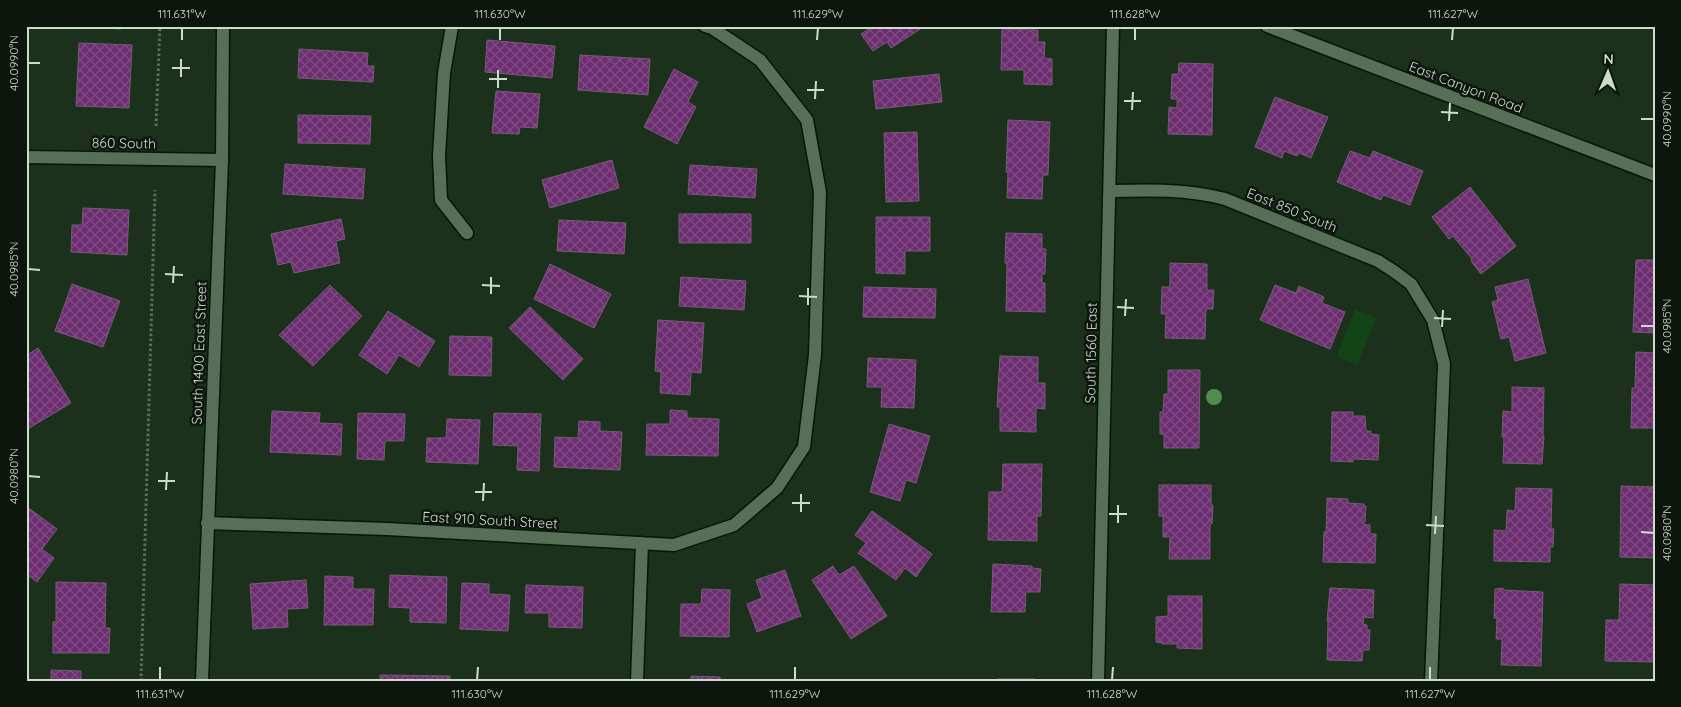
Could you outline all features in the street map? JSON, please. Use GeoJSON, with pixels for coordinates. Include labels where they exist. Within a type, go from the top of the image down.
{"type":"FeatureCollection","features":[{"type":"Feature","properties":{"kind":"street","name":"South 1400 East Street"},"geometry":{"type":"LineString","coordinates":[[202,681],[222,160],[224,26]]}},
{"type":"Feature","properties":{"kind":"street"},"geometry":{"type":"LineString","coordinates":[[452,26],[443,82],[439,156],[441,200],[467,233]]}},
{"type":"Feature","properties":{"kind":"street","name":"East 910 South Street"},"geometry":{"type":"LineString","coordinates":[[207,523],[387,529],[674,544],[734,525],[777,488],[804,447],[815,355],[820,192],[807,120],[760,60],[712,28],[705,26]]}},
{"type":"Feature","properties":{"kind":"street","name":"South 1560 East"},"geometry":{"type":"LineString","coordinates":[[1098,681],[1113,26]]}},
{"type":"Feature","properties":{"kind":"street","name":"East Canyon Road"},"geometry":{"type":"LineString","coordinates":[[1267,26],[1655,175]]}},
{"type":"Feature","properties":{"kind":"street","name":"860 South"},"geometry":{"type":"LineString","coordinates":[[26,156],[222,160]]}},
{"type":"Feature","properties":{"kind":"street","name":"East 850 South"},"geometry":{"type":"LineString","coordinates":[[1110,191],[1165,190],[1205,193],[1225,199],[1378,261],[1411,284],[1434,320],[1444,364],[1431,681]]}},
{"type":"Feature","properties":{"kind":"street"},"geometry":{"type":"LineString","coordinates":[[637,681],[642,543]]}},
{"type":"Feature","properties":{"kind":"path"},"geometry":{"type":"LineString","coordinates":[[156,126],[160,26]]}},
{"type":"Feature","properties":{"kind":"path"},"geometry":{"type":"LineString","coordinates":[[141,681],[154,190]]}},
{"type":"Feature","properties":{"kind":"green space"},"geometry":{"type":"Polygon","coordinates":[[[1355,309],[1376,318],[1358,365],[1337,356],[1355,309]]]}},
{"type":"Feature","properties":{"kind":"building"},"geometry":{"type":"Polygon","coordinates":[[[68,26],[121,26],[121,29],[68,26]]]}},
{"type":"Feature","properties":{"kind":"building"},"geometry":{"type":"Polygon","coordinates":[[[873,26],[925,26],[891,48],[887,42],[873,51],[861,34],[873,26]]]}},
{"type":"Feature","properties":{"kind":"building"},"geometry":{"type":"Polygon","coordinates":[[[1002,29],[1038,30],[1038,42],[1045,42],[1044,58],[1052,59],[1052,85],[1024,84],[1024,70],[1001,70],[1002,29]]]}},
{"type":"Feature","properties":{"kind":"building"},"geometry":{"type":"Polygon","coordinates":[[[487,40],[555,46],[552,78],[485,72],[487,40]]]}},
{"type":"Feature","properties":{"kind":"building"},"geometry":{"type":"Polygon","coordinates":[[[79,43],[132,45],[129,108],[76,106],[79,43]]]}},
{"type":"Feature","properties":{"kind":"building"},"geometry":{"type":"Polygon","coordinates":[[[299,49],[368,53],[367,66],[374,66],[373,82],[298,78],[299,49]]]}},
{"type":"Feature","properties":{"kind":"building"},"geometry":{"type":"Polygon","coordinates":[[[580,55],[650,59],[648,95],[578,90],[580,55]]]}},
{"type":"Feature","properties":{"kind":"building"},"geometry":{"type":"Polygon","coordinates":[[[1179,63],[1213,64],[1212,135],[1168,134],[1169,107],[1177,108],[1177,99],[1171,99],[1172,74],[1178,74],[1179,63]]]}},
{"type":"Feature","properties":{"kind":"building"},"geometry":{"type":"Polygon","coordinates":[[[674,69],[698,82],[688,102],[696,107],[677,144],[644,127],[674,69]]]}},
{"type":"Feature","properties":{"kind":"building"},"geometry":{"type":"Polygon","coordinates":[[[939,74],[942,102],[876,109],[873,81],[939,74]]]}},
{"type":"Feature","properties":{"kind":"building"},"geometry":{"type":"Polygon","coordinates":[[[496,91],[540,94],[537,128],[520,127],[519,134],[492,133],[496,91]]]}},
{"type":"Feature","properties":{"kind":"building"},"geometry":{"type":"Polygon","coordinates":[[[1275,97],[1328,117],[1311,158],[1299,153],[1297,156],[1284,151],[1282,158],[1255,147],[1275,97]]]}},
{"type":"Feature","properties":{"kind":"building"},"geometry":{"type":"Polygon","coordinates":[[[298,115],[371,116],[370,144],[298,143],[298,115]]]}},
{"type":"Feature","properties":{"kind":"building"},"geometry":{"type":"Polygon","coordinates":[[[1008,120],[1050,122],[1048,175],[1043,175],[1042,199],[1007,198],[1008,120]]]}},
{"type":"Feature","properties":{"kind":"building"},"geometry":{"type":"Polygon","coordinates":[[[917,132],[919,201],[886,202],[884,133],[917,132]]]}},
{"type":"Feature","properties":{"kind":"building"},"geometry":{"type":"Polygon","coordinates":[[[1350,151],[1370,158],[1373,151],[1423,171],[1410,205],[1383,195],[1381,200],[1337,182],[1350,151]]]}},
{"type":"Feature","properties":{"kind":"building"},"geometry":{"type":"Polygon","coordinates":[[[612,160],[619,188],[550,208],[542,180],[612,160]]]}},
{"type":"Feature","properties":{"kind":"building"},"geometry":{"type":"Polygon","coordinates":[[[285,164],[365,169],[363,199],[283,194],[285,164]]]}},
{"type":"Feature","properties":{"kind":"building"},"geometry":{"type":"Polygon","coordinates":[[[690,165],[757,169],[755,198],[688,194],[690,165]]]}},
{"type":"Feature","properties":{"kind":"building"},"geometry":{"type":"Polygon","coordinates":[[[1470,187],[1516,246],[1481,274],[1471,261],[1472,259],[1453,236],[1449,239],[1432,217],[1470,187]]]}},
{"type":"Feature","properties":{"kind":"building"},"geometry":{"type":"Polygon","coordinates":[[[83,208],[129,210],[127,255],[71,252],[72,225],[82,225],[83,208]]]}},
{"type":"Feature","properties":{"kind":"building"},"geometry":{"type":"Polygon","coordinates":[[[679,214],[751,214],[751,243],[679,243],[679,214]]]}},
{"type":"Feature","properties":{"kind":"building"},"geometry":{"type":"Polygon","coordinates":[[[876,217],[930,217],[930,251],[905,251],[905,274],[876,273],[876,217]]]}},
{"type":"Feature","properties":{"kind":"building"},"geometry":{"type":"Polygon","coordinates":[[[341,219],[345,239],[336,241],[340,263],[294,273],[291,262],[278,265],[271,234],[341,219]]]}},
{"type":"Feature","properties":{"kind":"building"},"geometry":{"type":"Polygon","coordinates":[[[559,220],[626,223],[624,254],[557,251],[559,220]]]}},
{"type":"Feature","properties":{"kind":"building"},"geometry":{"type":"Polygon","coordinates":[[[1006,233],[1042,234],[1042,249],[1046,249],[1045,274],[1042,274],[1042,283],[1045,283],[1045,312],[1006,311],[1006,233]]]}},
{"type":"Feature","properties":{"kind":"building"},"geometry":{"type":"Polygon","coordinates":[[[1636,260],[1655,260],[1655,333],[1633,332],[1636,260]]]}},
{"type":"Feature","properties":{"kind":"building"},"geometry":{"type":"Polygon","coordinates":[[[1170,263],[1207,264],[1207,290],[1214,290],[1213,309],[1206,309],[1205,339],[1165,338],[1166,314],[1161,314],[1162,287],[1170,287],[1170,263]]]}},
{"type":"Feature","properties":{"kind":"building"},"geometry":{"type":"Polygon","coordinates":[[[550,264],[611,294],[594,328],[534,299],[550,264]]]}},
{"type":"Feature","properties":{"kind":"building"},"geometry":{"type":"Polygon","coordinates":[[[681,277],[746,281],[744,310],[679,306],[681,277]]]}},
{"type":"Feature","properties":{"kind":"building"},"geometry":{"type":"Polygon","coordinates":[[[1528,279],[1546,353],[1515,361],[1509,337],[1501,339],[1492,302],[1498,300],[1495,287],[1528,279]]]}},
{"type":"Feature","properties":{"kind":"building"},"geometry":{"type":"Polygon","coordinates":[[[72,284],[120,301],[103,347],[55,331],[72,284]]]}},
{"type":"Feature","properties":{"kind":"building"},"geometry":{"type":"Polygon","coordinates":[[[330,285],[362,316],[313,366],[279,335],[330,285]]]}},
{"type":"Feature","properties":{"kind":"building"},"geometry":{"type":"Polygon","coordinates":[[[1275,285],[1296,293],[1299,286],[1324,297],[1322,303],[1345,312],[1330,349],[1260,320],[1275,285]]]}},
{"type":"Feature","properties":{"kind":"building"},"geometry":{"type":"Polygon","coordinates":[[[864,287],[936,289],[935,318],[863,317],[864,287]]]}},
{"type":"Feature","properties":{"kind":"building"},"geometry":{"type":"Polygon","coordinates":[[[530,307],[583,359],[563,380],[509,328],[530,307]]]}},
{"type":"Feature","properties":{"kind":"building"},"geometry":{"type":"Polygon","coordinates":[[[388,311],[435,341],[419,367],[399,355],[387,374],[359,355],[388,311]]]}},
{"type":"Feature","properties":{"kind":"building"},"geometry":{"type":"Polygon","coordinates":[[[658,320],[704,323],[701,373],[691,372],[690,395],[660,393],[661,372],[655,371],[658,320]]]}},
{"type":"Feature","properties":{"kind":"building"},"geometry":{"type":"Polygon","coordinates":[[[450,336],[492,337],[491,376],[449,375],[450,336]]]}},
{"type":"Feature","properties":{"kind":"building"},"geometry":{"type":"Polygon","coordinates":[[[38,348],[71,403],[26,430],[26,356],[38,348]]]}},
{"type":"Feature","properties":{"kind":"building"},"geometry":{"type":"Polygon","coordinates":[[[1636,352],[1655,353],[1655,428],[1631,428],[1632,388],[1635,388],[1636,352]]]}},
{"type":"Feature","properties":{"kind":"building"},"geometry":{"type":"Polygon","coordinates":[[[1000,356],[1038,357],[1038,383],[1045,383],[1045,409],[1036,408],[1036,432],[1000,431],[1000,407],[997,407],[1000,356]]]}},
{"type":"Feature","properties":{"kind":"building"},"geometry":{"type":"Polygon","coordinates":[[[868,358],[916,360],[914,408],[881,407],[882,387],[867,387],[868,358]]]}},
{"type":"Feature","properties":{"kind":"building"},"geometry":{"type":"Polygon","coordinates":[[[1168,370],[1200,370],[1199,448],[1164,448],[1164,434],[1160,434],[1160,412],[1163,412],[1164,394],[1168,394],[1168,370]]]}},
{"type":"Feature","properties":{"kind":"building"},"geometry":{"type":"Polygon","coordinates":[[[1512,387],[1544,388],[1542,464],[1503,463],[1503,411],[1512,412],[1512,387]]]}},
{"type":"Feature","properties":{"kind":"building"},"geometry":{"type":"Polygon","coordinates":[[[670,410],[687,411],[687,418],[719,419],[718,456],[646,455],[647,424],[670,424],[670,410]]]}},
{"type":"Feature","properties":{"kind":"building"},"geometry":{"type":"Polygon","coordinates":[[[272,411],[320,413],[319,423],[342,424],[341,455],[270,452],[272,411]]]}},
{"type":"Feature","properties":{"kind":"building"},"geometry":{"type":"Polygon","coordinates":[[[1332,412],[1353,412],[1353,416],[1365,416],[1366,431],[1379,435],[1378,460],[1353,459],[1353,462],[1331,461],[1332,412]]]}},
{"type":"Feature","properties":{"kind":"building"},"geometry":{"type":"Polygon","coordinates":[[[358,413],[405,414],[404,441],[385,441],[384,460],[357,459],[358,413]]]}},
{"type":"Feature","properties":{"kind":"building"},"geometry":{"type":"Polygon","coordinates":[[[494,413],[541,414],[539,471],[517,470],[518,446],[493,445],[494,413]]]}},
{"type":"Feature","properties":{"kind":"building"},"geometry":{"type":"Polygon","coordinates":[[[447,419],[480,420],[478,464],[426,462],[427,438],[446,438],[447,419]]]}},
{"type":"Feature","properties":{"kind":"building"},"geometry":{"type":"Polygon","coordinates":[[[579,421],[600,422],[600,431],[622,432],[620,470],[554,467],[555,437],[578,438],[579,421]]]}},
{"type":"Feature","properties":{"kind":"building"},"geometry":{"type":"Polygon","coordinates":[[[889,424],[930,436],[916,483],[906,480],[900,501],[870,492],[889,424]]]}},
{"type":"Feature","properties":{"kind":"building"},"geometry":{"type":"Polygon","coordinates":[[[1003,464],[1042,464],[1041,516],[1037,516],[1037,541],[988,540],[989,492],[1002,492],[1003,464]]]}},
{"type":"Feature","properties":{"kind":"building"},"geometry":{"type":"Polygon","coordinates":[[[1159,485],[1211,485],[1211,505],[1213,505],[1212,524],[1210,524],[1210,559],[1169,559],[1170,537],[1163,537],[1163,516],[1159,516],[1159,485]]]}},
{"type":"Feature","properties":{"kind":"building"},"geometry":{"type":"Polygon","coordinates":[[[1621,486],[1655,487],[1655,558],[1620,557],[1621,486]]]}},
{"type":"Feature","properties":{"kind":"building"},"geometry":{"type":"Polygon","coordinates":[[[1516,488],[1552,489],[1551,529],[1554,529],[1553,547],[1550,547],[1550,562],[1494,561],[1494,530],[1506,531],[1507,510],[1515,511],[1516,488]]]}},
{"type":"Feature","properties":{"kind":"building"},"geometry":{"type":"Polygon","coordinates":[[[1327,498],[1348,499],[1348,503],[1364,504],[1363,506],[1366,506],[1365,522],[1363,524],[1370,525],[1370,534],[1376,534],[1375,563],[1323,562],[1327,498]]]}},
{"type":"Feature","properties":{"kind":"building"},"geometry":{"type":"Polygon","coordinates":[[[26,506],[57,529],[42,549],[54,558],[37,582],[26,574],[26,506]]]}},
{"type":"Feature","properties":{"kind":"building"},"geometry":{"type":"Polygon","coordinates":[[[872,511],[932,554],[916,577],[905,568],[896,580],[858,553],[866,543],[855,535],[872,511]]]}},
{"type":"Feature","properties":{"kind":"building"},"geometry":{"type":"Polygon","coordinates":[[[993,564],[1032,566],[1032,568],[1041,569],[1040,592],[1026,592],[1025,612],[991,612],[993,564]]]}},
{"type":"Feature","properties":{"kind":"building"},"geometry":{"type":"Polygon","coordinates":[[[833,566],[839,575],[854,566],[887,616],[851,639],[812,580],[833,566]]]}},
{"type":"Feature","properties":{"kind":"building"},"geometry":{"type":"Polygon","coordinates":[[[785,570],[801,616],[757,632],[747,604],[762,598],[756,580],[785,570]]]}},
{"type":"Feature","properties":{"kind":"building"},"geometry":{"type":"Polygon","coordinates":[[[390,575],[447,577],[446,623],[410,622],[410,608],[389,607],[390,575]]]}},
{"type":"Feature","properties":{"kind":"building"},"geometry":{"type":"Polygon","coordinates":[[[325,576],[353,577],[353,589],[374,589],[373,625],[324,625],[325,576]]]}},
{"type":"Feature","properties":{"kind":"building"},"geometry":{"type":"Polygon","coordinates":[[[306,580],[308,608],[287,609],[288,627],[253,629],[250,584],[306,580]]]}},
{"type":"Feature","properties":{"kind":"building"},"geometry":{"type":"Polygon","coordinates":[[[56,582],[106,583],[105,628],[110,628],[109,653],[53,653],[53,622],[56,622],[56,582]]]}},
{"type":"Feature","properties":{"kind":"building"},"geometry":{"type":"Polygon","coordinates":[[[462,583],[489,584],[489,594],[510,595],[508,631],[460,629],[462,583]]]}},
{"type":"Feature","properties":{"kind":"building"},"geometry":{"type":"Polygon","coordinates":[[[1620,584],[1655,585],[1655,662],[1605,661],[1606,620],[1619,620],[1620,584]]]}},
{"type":"Feature","properties":{"kind":"building"},"geometry":{"type":"Polygon","coordinates":[[[526,585],[583,587],[582,628],[549,627],[549,613],[525,613],[526,585]]]}},
{"type":"Feature","properties":{"kind":"building"},"geometry":{"type":"Polygon","coordinates":[[[1330,588],[1374,590],[1373,618],[1364,617],[1363,624],[1367,625],[1367,630],[1370,630],[1369,650],[1363,650],[1362,661],[1327,660],[1327,621],[1330,588]]]}},
{"type":"Feature","properties":{"kind":"building"},"geometry":{"type":"Polygon","coordinates":[[[1503,588],[1503,590],[1543,592],[1541,666],[1501,665],[1502,639],[1496,639],[1497,618],[1494,618],[1495,589],[1503,588]]]}},
{"type":"Feature","properties":{"kind":"building"},"geometry":{"type":"Polygon","coordinates":[[[702,589],[730,590],[729,637],[680,636],[681,604],[701,604],[702,589]]]}},
{"type":"Feature","properties":{"kind":"building"},"geometry":{"type":"Polygon","coordinates":[[[1168,596],[1202,596],[1202,649],[1177,648],[1177,644],[1156,642],[1156,617],[1168,616],[1168,596]]]}},
{"type":"Feature","properties":{"kind":"building"},"geometry":{"type":"Polygon","coordinates":[[[51,670],[81,671],[81,681],[51,681],[51,670]]]}},
{"type":"Feature","properties":{"kind":"building"},"geometry":{"type":"Polygon","coordinates":[[[380,675],[450,676],[450,681],[380,681],[380,675]]]}},
{"type":"Feature","properties":{"kind":"building"},"geometry":{"type":"Polygon","coordinates":[[[691,676],[720,677],[720,681],[691,681],[691,676]]]}},
{"type":"Feature","properties":{"kind":"building"},"geometry":{"type":"Polygon","coordinates":[[[997,679],[1035,679],[1035,681],[997,681],[997,679]]]}}]}
